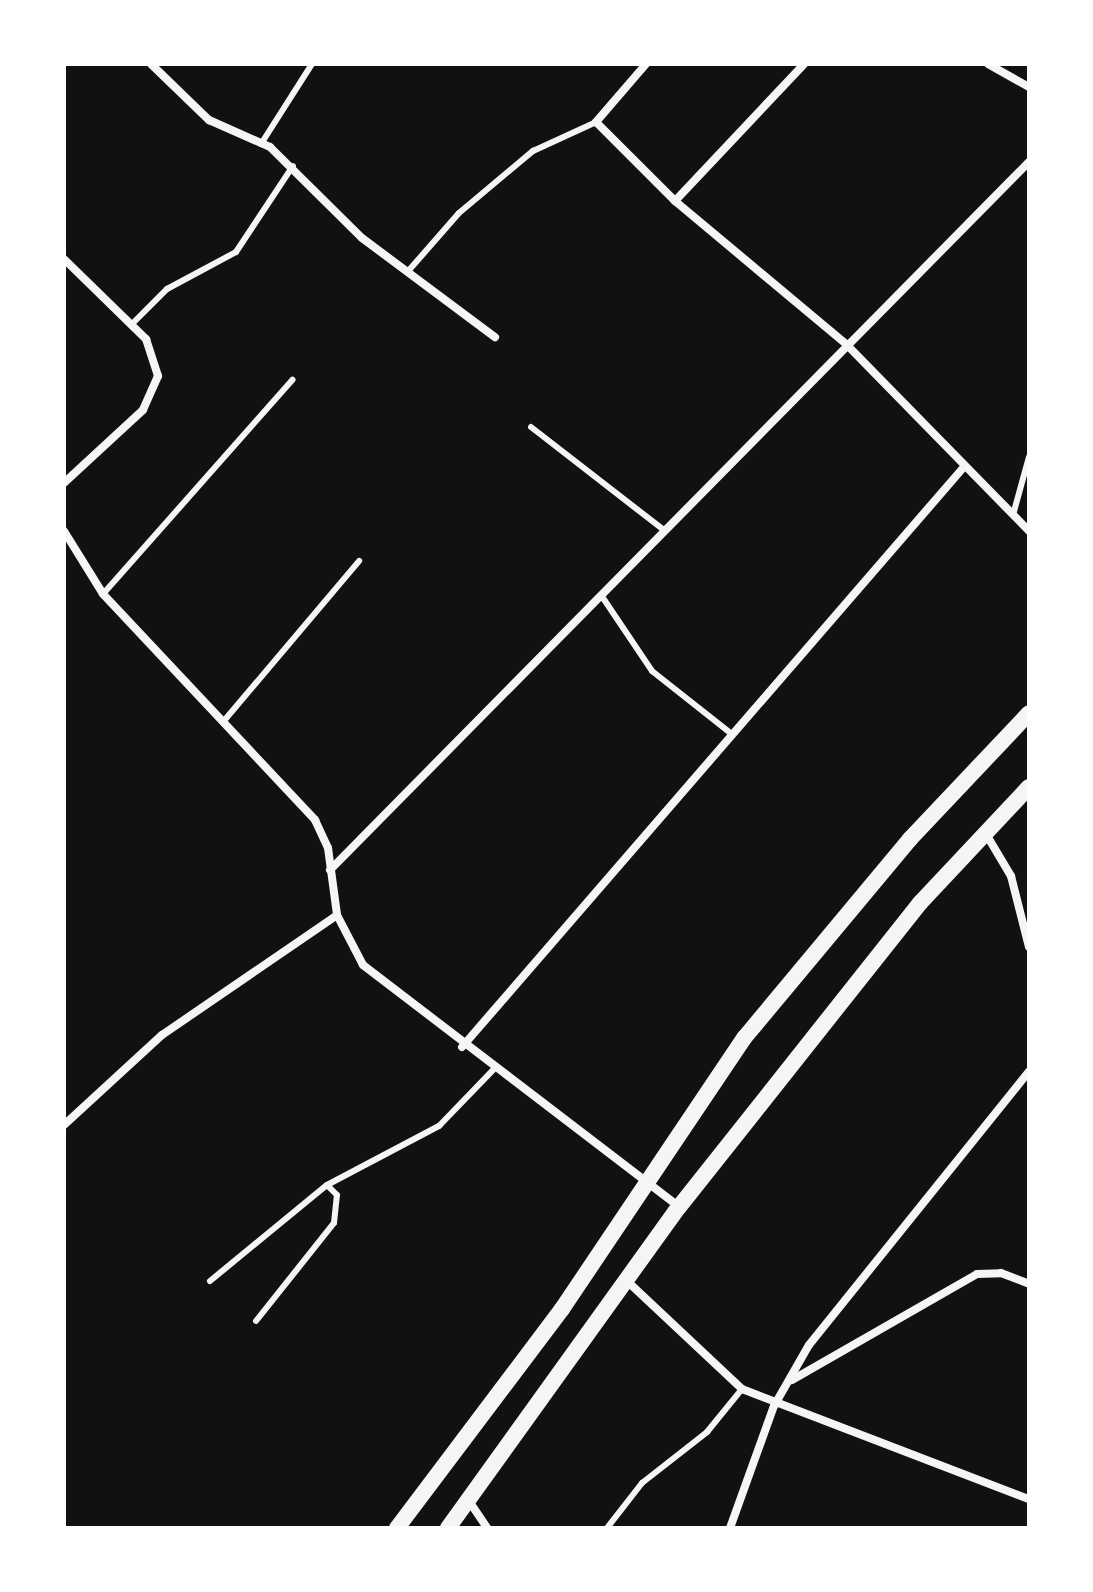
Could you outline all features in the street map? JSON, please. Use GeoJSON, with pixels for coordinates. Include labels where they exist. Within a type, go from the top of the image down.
{"type":"FeatureCollection","features":[{"type":"Feature","properties":{"kind":"main road"},"geometry":{"type":"LineString","coordinates":[[397,1528],[645,1187],[745,1037],[832,927],[1029,713]]}},
{"type":"Feature","properties":{"kind":"main road"},"geometry":{"type":"LineString","coordinates":[[448,1528],[679,1207],[920,903],[1029,787]]}},
{"type":"Feature","properties":{"kind":"street"},"geometry":{"type":"LineString","coordinates":[[151,64],[209,120],[261,144],[293,166],[362,238],[410,269],[495,337]]}},
{"type":"Feature","properties":{"kind":"street"},"geometry":{"type":"LineString","coordinates":[[646,64],[596,122],[675,201],[846,344],[963,468],[1029,531]]}},
{"type":"Feature","properties":{"kind":"street"},"geometry":{"type":"LineString","coordinates":[[675,201],[804,64]]}},
{"type":"Feature","properties":{"kind":"street"},"geometry":{"type":"LineString","coordinates":[[988,64],[1029,87]]}},
{"type":"Feature","properties":{"kind":"street"},"geometry":{"type":"LineString","coordinates":[[330,870],[1029,162]]}},
{"type":"Feature","properties":{"kind":"street"},"geometry":{"type":"LineString","coordinates":[[64,259],[153,350],[155,389],[143,410],[64,483]]}},
{"type":"Feature","properties":{"kind":"street"},"geometry":{"type":"LineString","coordinates":[[462,1047],[963,468]]}},
{"type":"Feature","properties":{"kind":"street"},"geometry":{"type":"LineString","coordinates":[[64,531],[68,545],[103,594],[315,820],[330,870],[337,915],[363,965],[462,1047],[645,1187],[679,1207]]}},
{"type":"Feature","properties":{"kind":"street"},"geometry":{"type":"LineString","coordinates":[[986,833],[1011,876],[1029,947]]}},
{"type":"Feature","properties":{"kind":"street"},"geometry":{"type":"LineString","coordinates":[[64,1125],[162,1035],[337,915]]}},
{"type":"Feature","properties":{"kind":"street"},"geometry":{"type":"LineString","coordinates":[[730,1528],[774,1406],[809,1345],[1029,1071]]}},
{"type":"Feature","properties":{"kind":"street"},"geometry":{"type":"LineString","coordinates":[[790,1382],[977,1274],[1001,1273],[1029,1284]]}},
{"type":"Feature","properties":{"kind":"street"},"geometry":{"type":"LineString","coordinates":[[627,1281],[742,1389],[774,1406],[1029,1499]]}},
{"type":"Feature","properties":{"kind":"street"},"geometry":{"type":"LineString","coordinates":[[469,1501],[487,1528]]}},
{"type":"Feature","properties":{"kind":"lane"},"geometry":{"type":"LineString","coordinates":[[261,144],[312,64]]}},
{"type":"Feature","properties":{"kind":"lane"},"geometry":{"type":"LineString","coordinates":[[410,269],[459,213],[533,151],[596,122]]}},
{"type":"Feature","properties":{"kind":"lane"},"geometry":{"type":"LineString","coordinates":[[131,325],[167,289],[236,252],[293,166]]}},
{"type":"Feature","properties":{"kind":"lane"},"geometry":{"type":"LineString","coordinates":[[103,594],[292,380]]}},
{"type":"Feature","properties":{"kind":"lane"},"geometry":{"type":"LineString","coordinates":[[531,427],[664,530]]}},
{"type":"Feature","properties":{"kind":"lane"},"geometry":{"type":"LineString","coordinates":[[1013,515],[1029,457]]}},
{"type":"Feature","properties":{"kind":"lane"},"geometry":{"type":"LineString","coordinates":[[223,722],[359,561]]}},
{"type":"Feature","properties":{"kind":"lane"},"geometry":{"type":"LineString","coordinates":[[601,595],[652,671],[733,735]]}},
{"type":"Feature","properties":{"kind":"lane"},"geometry":{"type":"LineString","coordinates":[[210,1281],[327,1185],[439,1126],[493,1070]]}},
{"type":"Feature","properties":{"kind":"lane"},"geometry":{"type":"LineString","coordinates":[[256,1321],[334,1223],[337,1195],[327,1185]]}},
{"type":"Feature","properties":{"kind":"lane"},"geometry":{"type":"LineString","coordinates":[[607,1528],[642,1483],[707,1432],[742,1389]]}}]}
